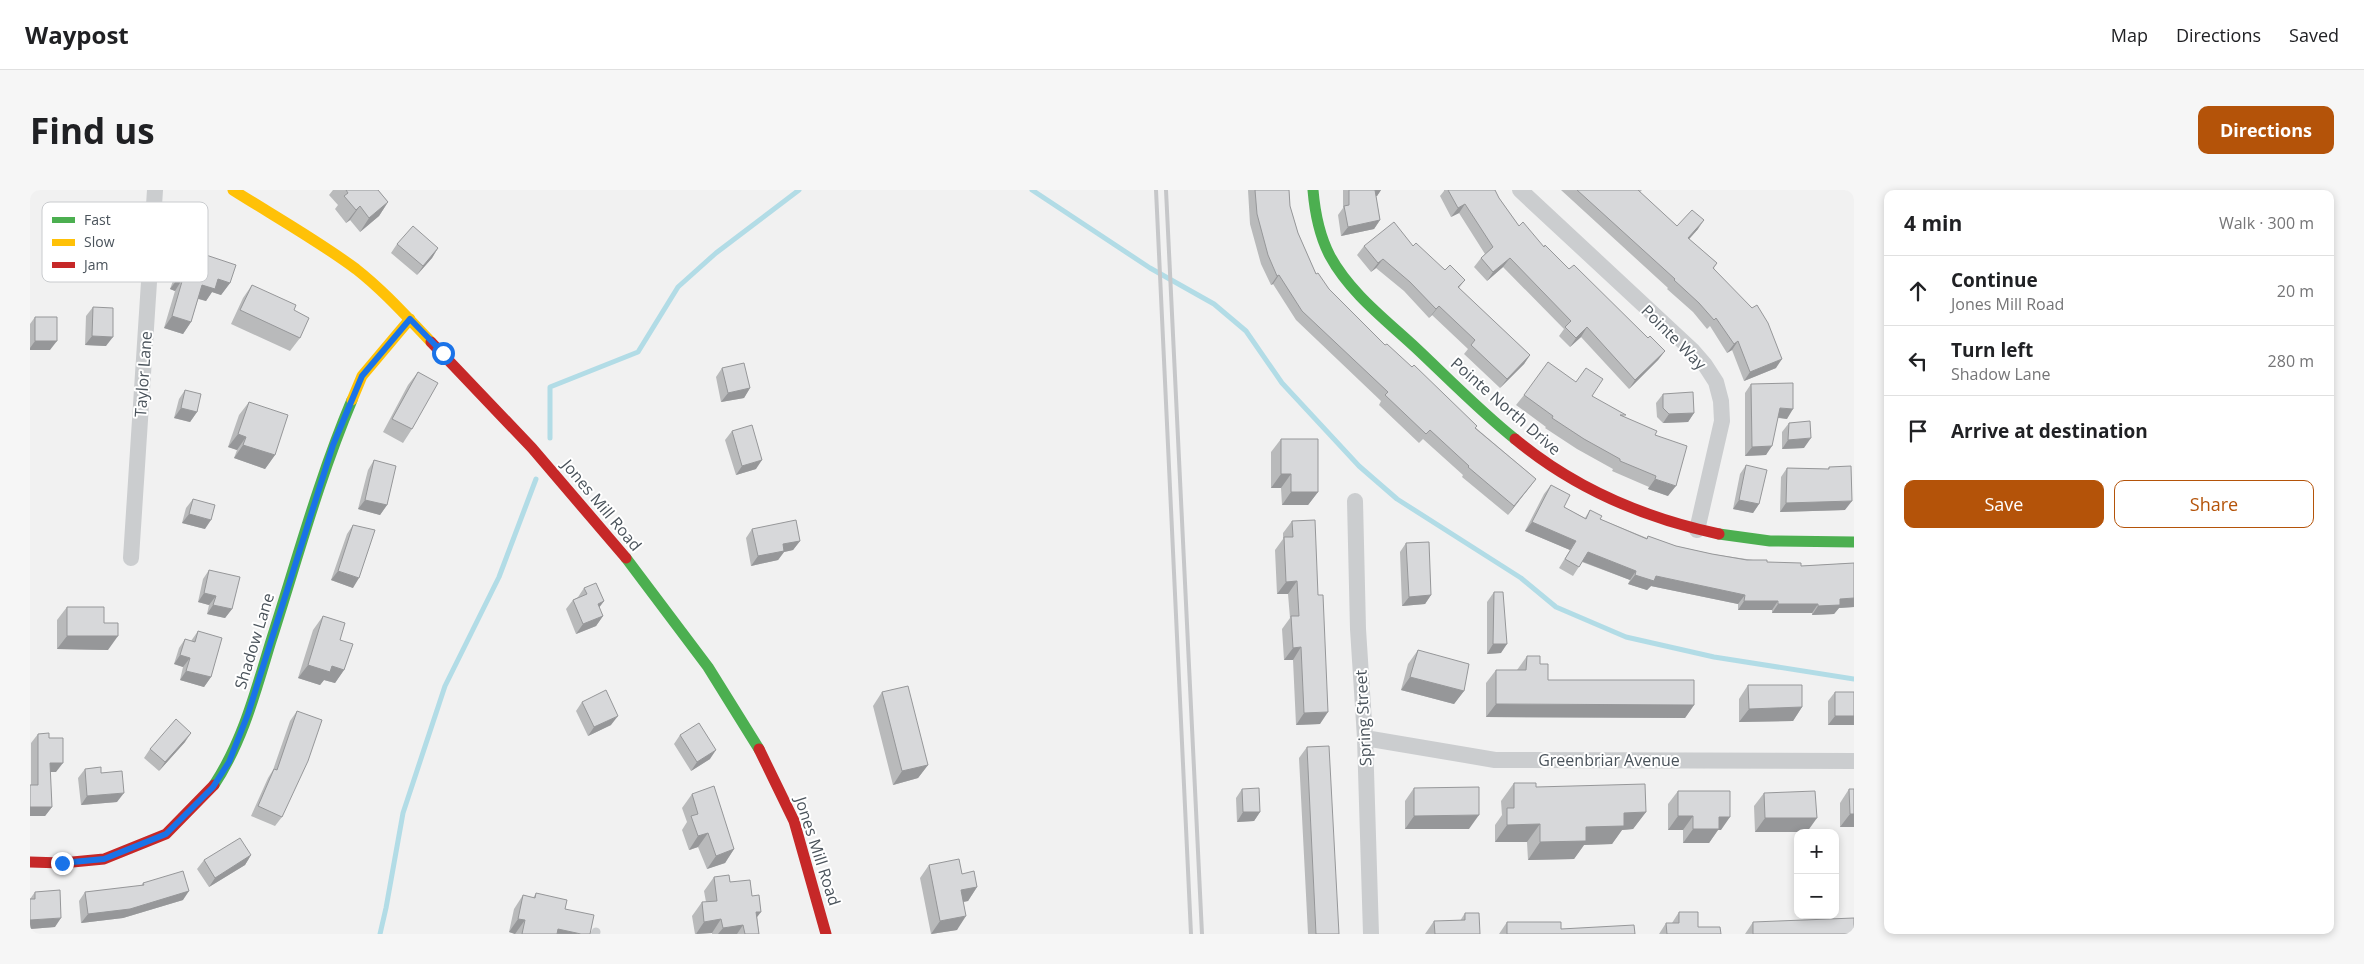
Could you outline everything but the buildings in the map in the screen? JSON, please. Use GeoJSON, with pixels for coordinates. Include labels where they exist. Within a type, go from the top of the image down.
{"type":"FeatureCollection","features":[{"type":"Feature","properties":{"kind":"street","name":"Jones Mill Road"},"geometry":{"type":"LineString","coordinates":[[233,190],[357,270],[410,319],[476,388],[574,496],[664,606],[708,667],[764,757],[782,794],[803,849],[826,934]]}},
{"type":"Feature","properties":{"kind":"street","name":"Pointe North Drive"},"geometry":{"type":"LineString","coordinates":[[1313,190],[1313,202],[1320,236],[1334,265],[1358,293],[1503,429],[1539,459],[1578,484],[1647,515],[1697,530],[1760,541],[1794,544],[1854,542]]}},
{"type":"Feature","properties":{"kind":"street","name":"Pointe Way"},"geometry":{"type":"LineString","coordinates":[[1520,190],[1692,350],[1716,382],[1721,401],[1722,421],[1697,530]]}},
{"type":"Feature","properties":{"kind":"street","name":"Taylor Lane"},"geometry":{"type":"LineString","coordinates":[[131,558],[149,282]]}},
{"type":"Feature","properties":{"kind":"street","name":"Shadow Lane"},"geometry":{"type":"LineString","coordinates":[[30,862],[62,863],[104,859],[166,834],[213,787],[229,762],[248,714],[333,445],[362,376],[410,319]]}},
{"type":"Feature","properties":{"kind":"street","name":"Spring Street"},"geometry":{"type":"LineString","coordinates":[[1355,501],[1358,629],[1365,738],[1371,934]]}},
{"type":"Feature","properties":{"kind":"street","name":"Greenbriar Avenue"},"geometry":{"type":"LineString","coordinates":[[1365,738],[1495,760],[1854,761]]}},
{"type":"Feature","properties":{"kind":"waterway"},"geometry":{"type":"LineString","coordinates":[[550,438],[550,387],[638,352],[678,287],[716,253],[799,190]]}},
{"type":"Feature","properties":{"kind":"waterway"},"geometry":{"type":"LineString","coordinates":[[1032,190],[1150,268],[1214,304],[1246,331],[1282,383],[1359,466],[1397,499],[1521,578],[1556,607],[1626,637],[1714,657],[1854,679]]}},
{"type":"Feature","properties":{"kind":"waterway"},"geometry":{"type":"LineString","coordinates":[[380,934],[403,813],[445,686],[499,577],[536,479]]}},
{"type":"Feature","properties":{"kind":"railway"},"geometry":{"type":"LineString","coordinates":[[1156,190],[1191,934]]}},
{"type":"Feature","properties":{"kind":"railway"},"geometry":{"type":"LineString","coordinates":[[1166,190],[1202,934]]}},
{"type":"Feature","properties":{"kind":"traffic: fast"},"geometry":{"type":"LineString","coordinates":[[1313,190],[1316,216],[1323,240],[1330,256],[1348,282],[1381,316],[1515,439]]}},
{"type":"Feature","properties":{"kind":"traffic: fast"},"geometry":{"type":"LineString","coordinates":[[214,785],[233,751],[248,715],[319,489],[352,400]]}},
{"type":"Feature","properties":{"kind":"traffic: fast"},"geometry":{"type":"LineString","coordinates":[[1719,534],[1770,541],[1854,542]]}},
{"type":"Feature","properties":{"kind":"traffic: fast"},"geometry":{"type":"LineString","coordinates":[[626,558],[708,667],[759,749]]}},
{"type":"Feature","properties":{"kind":"traffic: slow"},"geometry":{"type":"LineString","coordinates":[[233,190],[311,238],[356,269],[386,295],[431,342]]}},
{"type":"Feature","properties":{"kind":"traffic: slow"},"geometry":{"type":"LineString","coordinates":[[352,400],[362,376],[410,319]]}},
{"type":"Feature","properties":{"kind":"traffic: jam"},"geometry":{"type":"LineString","coordinates":[[431,342],[532,448],[626,558]]}},
{"type":"Feature","properties":{"kind":"traffic: jam"},"geometry":{"type":"LineString","coordinates":[[1515,439],[1561,472],[1611,499],[1664,519],[1719,534]]}},
{"type":"Feature","properties":{"kind":"traffic: jam"},"geometry":{"type":"LineString","coordinates":[[759,749],[794,821],[826,934]]}},
{"type":"Feature","properties":{"kind":"traffic: jam"},"geometry":{"type":"LineString","coordinates":[[30,862],[62,863],[104,859],[166,834],[214,785]]}},
{"type":"Feature","properties":{"kind":"route"},"geometry":{"type":"LineString","coordinates":[[62,863],[104,859],[166,834],[213,787],[229,762],[248,714],[333,445],[362,376],[400,328],[410,319],[443,353]]}}]}
